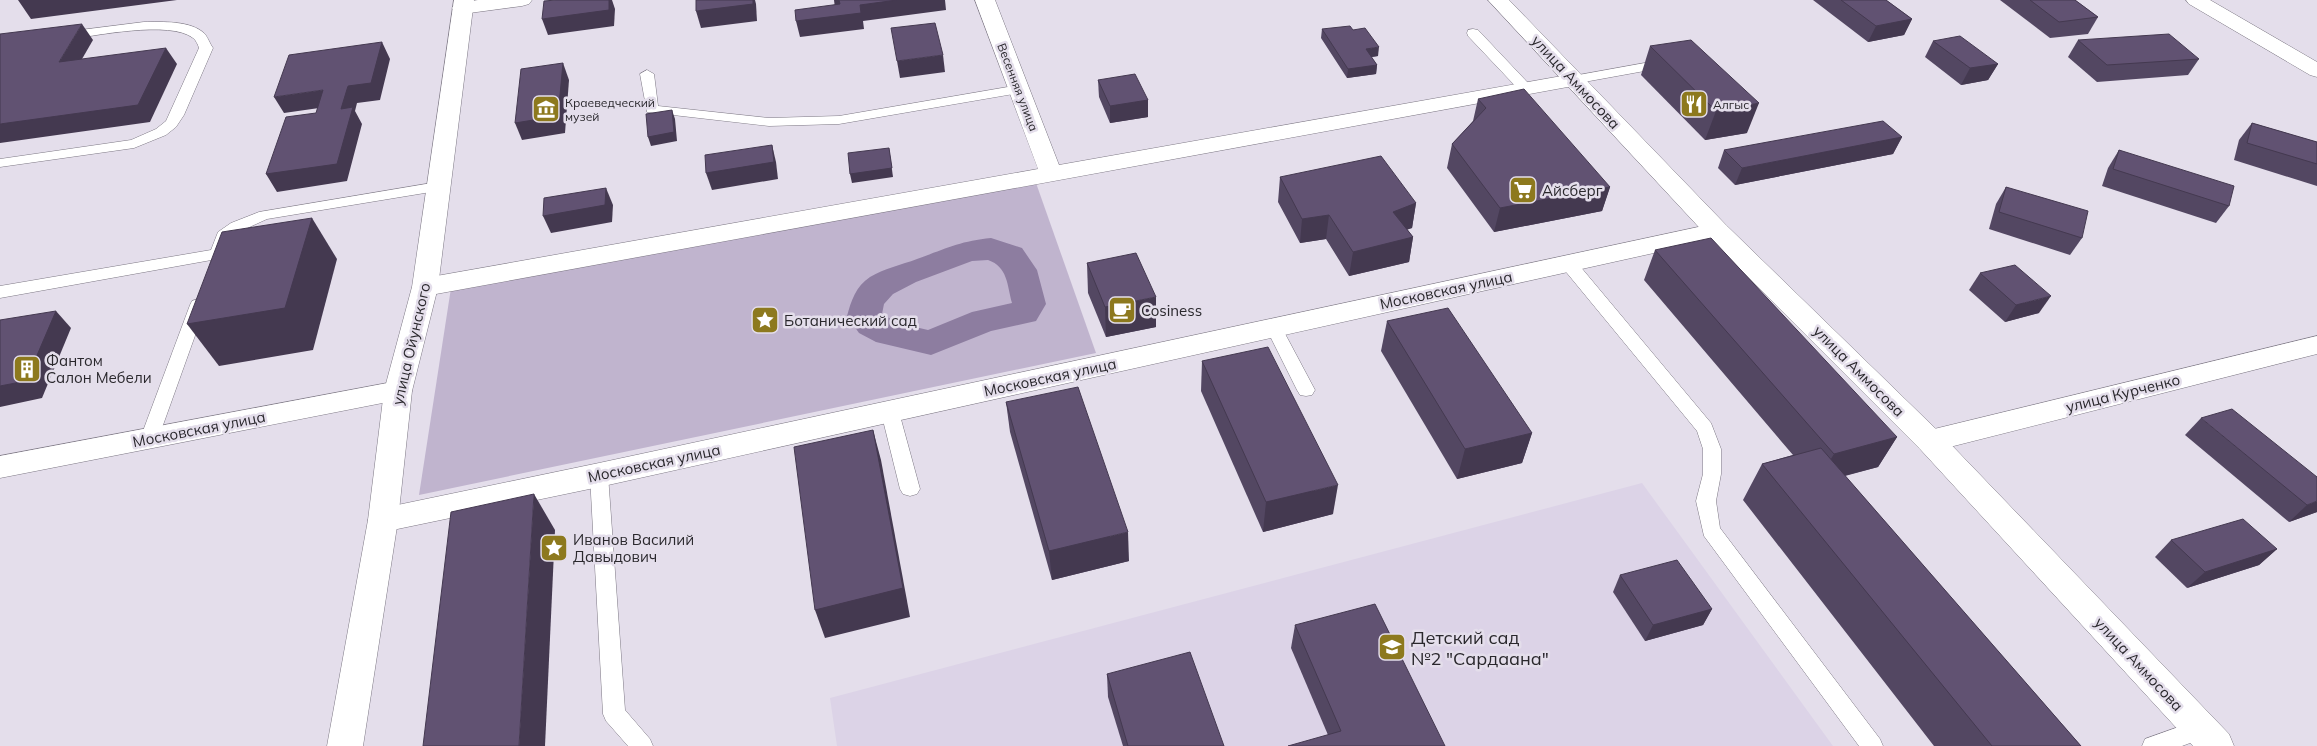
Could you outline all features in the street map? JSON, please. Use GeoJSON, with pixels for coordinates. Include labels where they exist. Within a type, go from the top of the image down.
{"type":"FeatureCollection","features":[{"type":"Feature","properties":{"kind":"street"},"geometry":{"type":"LineString","coordinates":[[463,4],[522,0]]}},
{"type":"Feature","properties":{"kind":"street","name":"Весенняя улица"},"geometry":{"type":"LineString","coordinates":[[985,0],[1051,174]]}},
{"type":"Feature","properties":{"kind":"street","name":"улица Аммосова"},"geometry":{"type":"LineString","coordinates":[[1498,0],[1717,231],[1930,441],[2208,738]]}},
{"type":"Feature","properties":{"kind":"street"},"geometry":{"type":"LineString","coordinates":[[2196,0],[2317,71]]}},
{"type":"Feature","properties":{"kind":"street","name":"улица Ойунского"},"geometry":{"type":"LineString","coordinates":[[345,746],[383,520],[398,391],[425,287],[463,4]]}},
{"type":"Feature","properties":{"kind":"street"},"geometry":{"type":"LineString","coordinates":[[425,287],[1573,80]]}},
{"type":"Feature","properties":{"kind":"street","name":"Московская улица"},"geometry":{"type":"LineString","coordinates":[[383,520],[890,412],[1717,231]]}},
{"type":"Feature","properties":{"kind":"street","name":"улица Курченко"},"geometry":{"type":"LineString","coordinates":[[1930,441],[2317,345]]}},
{"type":"Feature","properties":{"kind":"street","name":"Московская улица"},"geometry":{"type":"LineString","coordinates":[[0,467],[398,391]]}},
{"type":"Feature","properties":{"kind":"lane"},"geometry":{"type":"LineString","coordinates":[[0,163],[134,144],[161,132],[171,124],[177,115],[206,48],[205,40],[200,34],[190,29],[174,26],[143,26],[48,38]]}},
{"type":"Feature","properties":{"kind":"lane"},"geometry":{"type":"LineString","coordinates":[[1473,33],[1525,88]]}},
{"type":"Feature","properties":{"kind":"lane"},"geometry":{"type":"LineString","coordinates":[[1573,80],[1678,61]]}},
{"type":"Feature","properties":{"kind":"lane"},"geometry":{"type":"LineString","coordinates":[[647,74],[652,109],[768,122],[839,120],[1019,89]]}},
{"type":"Feature","properties":{"kind":"lane"},"geometry":{"type":"LineString","coordinates":[[210,272],[224,236],[236,227],[264,215],[438,187]]}},
{"type":"Feature","properties":{"kind":"lane"},"geometry":{"type":"LineString","coordinates":[[0,292],[217,254]]}},
{"type":"Feature","properties":{"kind":"lane"},"geometry":{"type":"LineString","coordinates":[[1568,263],[1704,428],[1712,449],[1712,474],[1706,501],[1711,530],[1872,746]]}},
{"type":"Feature","properties":{"kind":"lane"},"geometry":{"type":"LineString","coordinates":[[149,439],[204,291]]}},
{"type":"Feature","properties":{"kind":"lane"},"geometry":{"type":"LineString","coordinates":[[1274,328],[1306,390]]}},
{"type":"Feature","properties":{"kind":"lane"},"geometry":{"type":"LineString","coordinates":[[890,412],[910,489]]}},
{"type":"Feature","properties":{"kind":"lane"},"geometry":{"type":"LineString","coordinates":[[599,475],[614,714],[642,746]]}},
{"type":"Feature","properties":{"kind":"lane"},"geometry":{"type":"LineString","coordinates":[[2153,746],[2208,738]]}},
{"type":"Feature","properties":{"kind":"shaded area","name":"Ботанический сад"},"geometry":{"type":"Polygon","coordinates":[[[1036,183],[1096,353],[419,495],[451,288],[1036,183]]]}},
{"type":"Feature","properties":{"kind":"shaded area","name":"Детский сад №2 \"Сардаана\""},"geometry":{"type":"Polygon","coordinates":[[[1642,483],[1833,746],[837,746],[830,698],[1642,483]]]}},
{"type":"Feature","properties":{"kind":"building"},"geometry":{"type":"Polygon","coordinates":[[[609,0],[609,10],[542,19],[544,1],[609,0]]]}},
{"type":"Feature","properties":{"kind":"building"},"geometry":{"type":"Polygon","coordinates":[[[696,0],[753,0],[753,4],[696,11],[696,0]]]}},
{"type":"Feature","properties":{"kind":"building"},"geometry":{"type":"Polygon","coordinates":[[[839,0],[897,0],[860,5],[861,13],[796,21],[795,10],[840,4],[839,0]]]}},
{"type":"Feature","properties":{"kind":"building"},"geometry":{"type":"Polygon","coordinates":[[[1841,0],[1886,0],[1912,19],[1876,26],[1841,0]]]}},
{"type":"Feature","properties":{"kind":"building"},"geometry":{"type":"Polygon","coordinates":[[[2030,0],[2075,0],[2098,17],[2059,22],[2030,0]]]}},
{"type":"Feature","properties":{"kind":"building"},"geometry":{"type":"Polygon","coordinates":[[[935,23],[943,55],[897,61],[891,28],[935,23]]]}},
{"type":"Feature","properties":{"kind":"building"},"geometry":{"type":"Polygon","coordinates":[[[82,24],[59,62],[166,48],[138,105],[0,124],[0,34],[82,24]]]}},
{"type":"Feature","properties":{"kind":"building"},"geometry":{"type":"Polygon","coordinates":[[[1350,26],[1353,30],[1365,28],[1379,47],[1366,49],[1377,65],[1348,69],[1322,29],[1350,26]]]}},
{"type":"Feature","properties":{"kind":"building"},"geometry":{"type":"Polygon","coordinates":[[[2169,34],[2199,59],[2107,65],[2078,40],[2169,34]]]}},
{"type":"Feature","properties":{"kind":"building"},"geometry":{"type":"Polygon","coordinates":[[[1960,36],[1998,64],[1970,68],[1933,41],[1960,36]]]}},
{"type":"Feature","properties":{"kind":"building"},"geometry":{"type":"Polygon","coordinates":[[[1691,40],[1759,103],[1716,111],[1650,46],[1691,40]]]}},
{"type":"Feature","properties":{"kind":"building"},"geometry":{"type":"Polygon","coordinates":[[[382,42],[371,83],[348,86],[341,109],[353,107],[337,164],[266,174],[286,117],[316,113],[323,90],[274,97],[289,55],[382,42]]]}},
{"type":"Feature","properties":{"kind":"building"},"geometry":{"type":"Polygon","coordinates":[[[563,63],[558,116],[515,123],[521,69],[563,63]]]}},
{"type":"Feature","properties":{"kind":"building"},"geometry":{"type":"Polygon","coordinates":[[[1135,74],[1148,100],[1110,106],[1098,80],[1135,74]]]}},
{"type":"Feature","properties":{"kind":"building","name":"Айсберг"},"geometry":{"type":"Polygon","coordinates":[[[1524,89],[1610,187],[1500,208],[1452,144],[1486,108],[1478,99],[1524,89]]]}},
{"type":"Feature","properties":{"kind":"building"},"geometry":{"type":"Polygon","coordinates":[[[672,110],[674,132],[648,137],[646,114],[672,110]]]}},
{"type":"Feature","properties":{"kind":"building"},"geometry":{"type":"Polygon","coordinates":[[[1883,121],[1902,137],[1742,168],[1724,150],[1883,121]]]}},
{"type":"Feature","properties":{"kind":"building"},"geometry":{"type":"Polygon","coordinates":[[[2252,123],[2317,142],[2317,164],[2247,143],[2252,123]]]}},
{"type":"Feature","properties":{"kind":"building"},"geometry":{"type":"Polygon","coordinates":[[[772,145],[774,162],[706,173],[705,155],[772,145]]]}},
{"type":"Feature","properties":{"kind":"building"},"geometry":{"type":"Polygon","coordinates":[[[889,148],[892,168],[850,174],[848,153],[889,148]]]}},
{"type":"Feature","properties":{"kind":"building"},"geometry":{"type":"Polygon","coordinates":[[[2119,150],[2234,186],[2229,206],[2113,169],[2119,150]]]}},
{"type":"Feature","properties":{"kind":"building"},"geometry":{"type":"Polygon","coordinates":[[[1381,156],[1416,203],[1393,212],[1413,237],[1353,252],[1329,215],[1302,219],[1280,177],[1381,156]]]}},
{"type":"Feature","properties":{"kind":"building"},"geometry":{"type":"Polygon","coordinates":[[[2006,187],[2088,211],[2082,238],[1999,212],[2006,187]]]}},
{"type":"Feature","properties":{"kind":"building"},"geometry":{"type":"Polygon","coordinates":[[[606,188],[605,205],[543,216],[544,198],[606,188]]]}},
{"type":"Feature","properties":{"kind":"building"},"geometry":{"type":"Polygon","coordinates":[[[312,218],[285,308],[187,324],[222,232],[312,218]]]}},
{"type":"Feature","properties":{"kind":"building"},"geometry":{"type":"Polygon","coordinates":[[[1711,238],[1897,437],[1834,454],[1655,250],[1711,238]]]}},
{"type":"Feature","properties":{"kind":"building"},"geometry":{"type":"Polygon","coordinates":[[[1136,253],[1156,297],[1105,307],[1087,263],[1136,253]]]}},
{"type":"Feature","properties":{"kind":"building"},"geometry":{"type":"Polygon","coordinates":[[[2015,265],[2051,296],[2016,305],[1980,273],[2015,265]]]}},
{"type":"Feature","properties":{"kind":"building"},"geometry":{"type":"Polygon","coordinates":[[[1448,308],[1532,433],[1465,449],[1387,321],[1448,308]]]}},
{"type":"Feature","properties":{"kind":"building"},"geometry":{"type":"Polygon","coordinates":[[[56,311],[26,381],[0,386],[0,320],[56,311]]]}},
{"type":"Feature","properties":{"kind":"building"},"geometry":{"type":"Polygon","coordinates":[[[1268,347],[1338,485],[1266,502],[1202,361],[1268,347]]]}},
{"type":"Feature","properties":{"kind":"building"},"geometry":{"type":"Polygon","coordinates":[[[1078,387],[1128,532],[1049,551],[1006,402],[1078,387]]]}},
{"type":"Feature","properties":{"kind":"building"},"geometry":{"type":"Polygon","coordinates":[[[2232,409],[2317,477],[2317,501],[2307,505],[2201,418],[2232,409]]]}},
{"type":"Feature","properties":{"kind":"building"},"geometry":{"type":"Polygon","coordinates":[[[873,430],[903,588],[815,610],[794,447],[873,430]]]}},
{"type":"Feature","properties":{"kind":"building"},"geometry":{"type":"Polygon","coordinates":[[[1821,448],[2081,746],[1992,746],[1762,464],[1821,448]]]}},
{"type":"Feature","properties":{"kind":"building"},"geometry":{"type":"Polygon","coordinates":[[[534,494],[519,746],[423,746],[451,512],[534,494]]]}},
{"type":"Feature","properties":{"kind":"building"},"geometry":{"type":"Polygon","coordinates":[[[2243,519],[2277,549],[2205,572],[2171,540],[2243,519]]]}},
{"type":"Feature","properties":{"kind":"building"},"geometry":{"type":"Polygon","coordinates":[[[1677,560],[1712,609],[1653,625],[1620,575],[1677,560]]]}},
{"type":"Feature","properties":{"kind":"building"},"geometry":{"type":"Polygon","coordinates":[[[1375,604],[1445,746],[1288,746],[1341,731],[1295,625],[1375,604]]]}},
{"type":"Feature","properties":{"kind":"building"},"geometry":{"type":"Polygon","coordinates":[[[1190,652],[1224,746],[1128,746],[1107,674],[1190,652]]]}},
{"type":"Feature","properties":{"kind":"waterway"},"geometry":{"type":"LineString","coordinates":[[991,249],[1010,256],[1020,270],[1029,304],[1024,313],[984,320],[931,343],[888,333],[871,324],[864,316],[868,300],[881,286],[904,274],[928,267],[967,251],[991,249]]}},
{"type":"Feature","properties":{"kind":"place","name":"Алгыс"},"geometry":{"type":"Point","coordinates":[1694,104]}},
{"type":"Feature","properties":{"kind":"place","name":"Краеведческий музей"},"geometry":{"type":"Point","coordinates":[546,109]}},
{"type":"Feature","properties":{"kind":"place","name":"Айсберг"},"geometry":{"type":"Point","coordinates":[1523,190]}},
{"type":"Feature","properties":{"kind":"place","name":"Cosiness"},"geometry":{"type":"Point","coordinates":[1122,310]}},
{"type":"Feature","properties":{"kind":"place","name":"Ботанический сад"},"geometry":{"type":"Point","coordinates":[765,320]}},
{"type":"Feature","properties":{"kind":"place","name":"Фантом Салон Мебели"},"geometry":{"type":"Point","coordinates":[27,369]}},
{"type":"Feature","properties":{"kind":"place","name":"Иванов Василий Давыдович"},"geometry":{"type":"Point","coordinates":[554,548]}},
{"type":"Feature","properties":{"kind":"place","name":"Детский сад №2 \"Сардаана\""},"geometry":{"type":"Point","coordinates":[1392,647]}}]}
